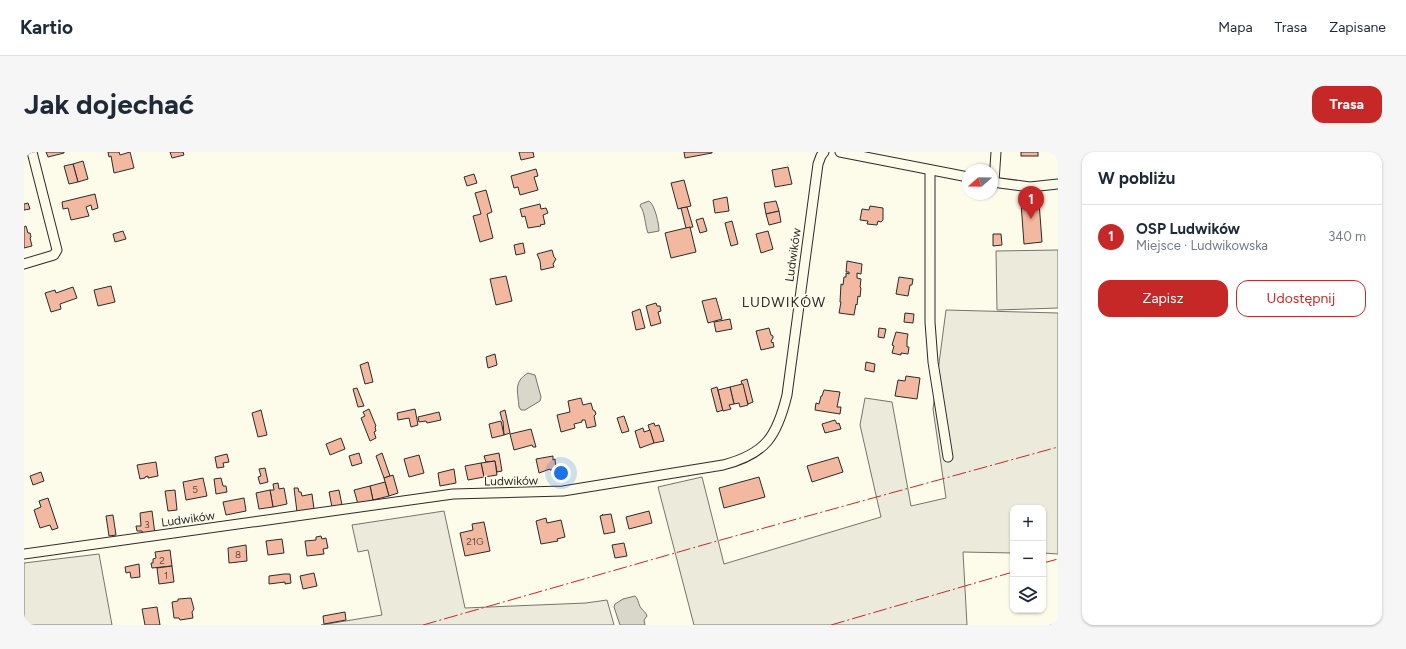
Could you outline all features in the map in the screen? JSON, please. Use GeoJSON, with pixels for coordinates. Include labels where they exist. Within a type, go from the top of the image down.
{"type":"FeatureCollection","features":[{"type":"Feature","properties":{"kind":"street"},"geometry":{"type":"LineString","coordinates":[[24,264],[54,255],[57,250],[32,152]]}},
{"type":"Feature","properties":{"kind":"street","name":"Ludwików"},"geometry":{"type":"LineString","coordinates":[[24,554],[453,494],[563,491],[722,465],[751,455],[770,438],[778,424],[784,406],[788,387],[818,164],[824,152]]}},
{"type":"Feature","properties":{"kind":"street"},"geometry":{"type":"LineString","coordinates":[[840,152],[962,176]]}},
{"type":"Feature","properties":{"kind":"street"},"geometry":{"type":"LineString","coordinates":[[995,164],[996,152]]}},
{"type":"Feature","properties":{"kind":"street"},"geometry":{"type":"LineString","coordinates":[[930,170],[930,322],[933,362],[948,457]]}},
{"type":"Feature","properties":{"kind":"street"},"geometry":{"type":"LineString","coordinates":[[998,183],[1030,187],[1058,184]]}},
{"type":"Feature","properties":{"kind":"shaded area"},"geometry":{"type":"Polygon","coordinates":[[[649,201],[655,210],[659,231],[648,233],[643,211],[640,206],[641,204],[649,201]]]}},
{"type":"Feature","properties":{"kind":"shaded area"},"geometry":{"type":"Polygon","coordinates":[[[1058,250],[1058,308],[997,310],[996,251],[1058,250]]]}},
{"type":"Feature","properties":{"kind":"shaded area"},"geometry":{"type":"Polygon","coordinates":[[[946,310],[1058,313],[1058,554],[1046,553],[1046,505],[1010,505],[1010,553],[963,552],[967,625],[694,625],[658,487],[702,477],[724,564],[881,517],[860,425],[865,398],[892,402],[911,506],[946,498],[933,409],[946,310]]]}},
{"type":"Feature","properties":{"kind":"shaded area"},"geometry":{"type":"Polygon","coordinates":[[[528,373],[535,375],[541,397],[540,401],[525,410],[521,410],[519,407],[517,392],[518,384],[523,376],[528,373]]]}},
{"type":"Feature","properties":{"kind":"shaded area"},"geometry":{"type":"Polygon","coordinates":[[[444,511],[465,608],[586,603],[607,600],[614,625],[321,625],[382,615],[368,550],[358,552],[352,525],[444,511]]]}},
{"type":"Feature","properties":{"kind":"shaded area"},"geometry":{"type":"Polygon","coordinates":[[[99,554],[112,625],[24,625],[24,563],[99,554]]]}},
{"type":"Feature","properties":{"kind":"shaded area"},"geometry":{"type":"Polygon","coordinates":[[[635,596],[647,615],[644,620],[645,625],[620,625],[614,607],[615,604],[623,599],[635,596]]]}},
{"type":"Feature","properties":{"kind":"building"},"geometry":{"type":"Polygon","coordinates":[[[46,152],[64,152],[64,153],[48,157],[46,152]]]}},
{"type":"Feature","properties":{"kind":"building"},"geometry":{"type":"Polygon","coordinates":[[[108,152],[119,152],[120,155],[130,152],[134,168],[114,173],[111,156],[109,157],[108,152]]]}},
{"type":"Feature","properties":{"kind":"building"},"geometry":{"type":"Polygon","coordinates":[[[170,152],[183,152],[184,155],[172,158],[170,152]]]}},
{"type":"Feature","properties":{"kind":"building"},"geometry":{"type":"Polygon","coordinates":[[[519,152],[533,152],[534,157],[521,160],[519,152]]]}},
{"type":"Feature","properties":{"kind":"building"},"geometry":{"type":"Polygon","coordinates":[[[684,152],[712,152],[712,153],[685,158],[684,152]]]}},
{"type":"Feature","properties":{"kind":"building"},"geometry":{"type":"Polygon","coordinates":[[[1021,152],[1038,152],[1038,156],[1021,156],[1021,152]]]}},
{"type":"Feature","properties":{"kind":"building"},"geometry":{"type":"Polygon","coordinates":[[[83,161],[88,179],[78,182],[73,164],[83,161]]]}},
{"type":"Feature","properties":{"kind":"building"},"geometry":{"type":"Polygon","coordinates":[[[73,164],[78,182],[69,184],[64,166],[73,164]]]}},
{"type":"Feature","properties":{"kind":"building"},"geometry":{"type":"Polygon","coordinates":[[[788,167],[792,184],[775,187],[772,170],[788,167]]]}},
{"type":"Feature","properties":{"kind":"building"},"geometry":{"type":"Polygon","coordinates":[[[536,169],[538,176],[534,177],[538,190],[520,195],[518,187],[514,188],[511,176],[536,169]]]}},
{"type":"Feature","properties":{"kind":"building"},"geometry":{"type":"Polygon","coordinates":[[[474,174],[477,183],[467,186],[464,177],[474,174]]]}},
{"type":"Feature","properties":{"kind":"building"},"geometry":{"type":"Polygon","coordinates":[[[684,180],[691,206],[678,209],[671,183],[684,180]]]}},
{"type":"Feature","properties":{"kind":"building"},"geometry":{"type":"Polygon","coordinates":[[[486,190],[492,212],[487,214],[493,238],[480,242],[473,216],[481,214],[475,193],[486,190]]]}},
{"type":"Feature","properties":{"kind":"building"},"geometry":{"type":"Polygon","coordinates":[[[95,194],[98,208],[92,210],[91,205],[86,207],[89,216],[71,220],[68,208],[63,209],[62,202],[95,194]]]}},
{"type":"Feature","properties":{"kind":"building"},"geometry":{"type":"Polygon","coordinates":[[[727,197],[729,211],[715,213],[713,200],[727,197]]]}},
{"type":"Feature","properties":{"kind":"building"},"geometry":{"type":"Polygon","coordinates":[[[776,201],[779,211],[766,214],[764,203],[776,201]]]}},
{"type":"Feature","properties":{"kind":"building"},"geometry":{"type":"Polygon","coordinates":[[[1039,202],[1042,242],[1024,244],[1021,203],[1039,202]]]}},
{"type":"Feature","properties":{"kind":"building"},"geometry":{"type":"Polygon","coordinates":[[[28,203],[30,209],[24,210],[24,204],[28,203]]]}},
{"type":"Feature","properties":{"kind":"building"},"geometry":{"type":"Polygon","coordinates":[[[540,204],[541,209],[546,208],[548,213],[543,215],[545,224],[528,228],[525,216],[522,217],[520,209],[540,204]]]}},
{"type":"Feature","properties":{"kind":"building"},"geometry":{"type":"Polygon","coordinates":[[[870,206],[883,208],[883,220],[881,222],[878,221],[877,225],[867,224],[868,221],[860,220],[862,209],[869,210],[870,206]]]}},
{"type":"Feature","properties":{"kind":"building"},"geometry":{"type":"Polygon","coordinates":[[[687,207],[693,227],[686,228],[681,208],[687,207]]]}},
{"type":"Feature","properties":{"kind":"building"},"geometry":{"type":"Polygon","coordinates":[[[779,211],[781,222],[769,225],[766,214],[779,211]]]}},
{"type":"Feature","properties":{"kind":"building"},"geometry":{"type":"Polygon","coordinates":[[[703,218],[707,231],[700,233],[696,220],[703,218]]]}},
{"type":"Feature","properties":{"kind":"building"},"geometry":{"type":"Polygon","coordinates":[[[732,221],[738,244],[731,246],[725,223],[732,221]]]}},
{"type":"Feature","properties":{"kind":"building"},"geometry":{"type":"Polygon","coordinates":[[[26,226],[28,233],[30,233],[32,246],[24,248],[24,227],[26,226]]]}},
{"type":"Feature","properties":{"kind":"building"},"geometry":{"type":"Polygon","coordinates":[[[690,227],[696,252],[671,258],[665,233],[690,227]]]}},
{"type":"Feature","properties":{"kind":"building"},"geometry":{"type":"Polygon","coordinates":[[[123,231],[126,239],[115,242],[113,234],[123,231]]]}},
{"type":"Feature","properties":{"kind":"building"},"geometry":{"type":"Polygon","coordinates":[[[768,231],[773,249],[761,253],[756,234],[768,231]]]}},
{"type":"Feature","properties":{"kind":"building"},"geometry":{"type":"Polygon","coordinates":[[[993,234],[1001,234],[1002,245],[993,246],[993,234]]]}},
{"type":"Feature","properties":{"kind":"building"},"geometry":{"type":"Polygon","coordinates":[[[523,243],[525,253],[516,255],[514,245],[523,243]]]}},
{"type":"Feature","properties":{"kind":"building"},"geometry":{"type":"Polygon","coordinates":[[[552,250],[556,259],[553,264],[554,267],[541,270],[540,261],[537,254],[552,250]]]}},
{"type":"Feature","properties":{"kind":"building"},"geometry":{"type":"Polygon","coordinates":[[[847,261],[862,264],[861,274],[857,273],[857,278],[861,279],[861,288],[860,297],[858,296],[854,315],[839,313],[841,302],[841,284],[843,285],[846,273],[849,274],[849,272],[846,272],[847,261]]]}},
{"type":"Feature","properties":{"kind":"building"},"geometry":{"type":"Polygon","coordinates":[[[506,276],[512,301],[496,305],[490,279],[506,276]]]}},
{"type":"Feature","properties":{"kind":"building"},"geometry":{"type":"Polygon","coordinates":[[[899,277],[913,279],[908,296],[896,294],[899,277]]]}},
{"type":"Feature","properties":{"kind":"building"},"geometry":{"type":"Polygon","coordinates":[[[111,286],[115,302],[98,306],[94,290],[111,286]]]}},
{"type":"Feature","properties":{"kind":"building"},"geometry":{"type":"Polygon","coordinates":[[[73,287],[77,298],[60,304],[61,309],[51,312],[45,293],[55,290],[56,293],[73,287]]]}},
{"type":"Feature","properties":{"kind":"building"},"geometry":{"type":"Polygon","coordinates":[[[716,298],[722,319],[708,323],[702,301],[716,298]]]}},
{"type":"Feature","properties":{"kind":"building"},"geometry":{"type":"Polygon","coordinates":[[[656,303],[657,306],[660,306],[661,311],[658,312],[661,323],[651,326],[646,306],[656,303]]]}},
{"type":"Feature","properties":{"kind":"building"},"geometry":{"type":"Polygon","coordinates":[[[640,309],[645,328],[636,330],[632,312],[640,309]]]}},
{"type":"Feature","properties":{"kind":"building"},"geometry":{"type":"Polygon","coordinates":[[[905,313],[914,314],[913,323],[904,322],[905,313]]]}},
{"type":"Feature","properties":{"kind":"building"},"geometry":{"type":"Polygon","coordinates":[[[730,319],[732,329],[716,332],[714,322],[730,319]]]}},
{"type":"Feature","properties":{"kind":"building"},"geometry":{"type":"Polygon","coordinates":[[[769,328],[771,335],[773,336],[771,341],[772,343],[773,342],[774,347],[761,350],[756,331],[769,328]]]}},
{"type":"Feature","properties":{"kind":"building"},"geometry":{"type":"Polygon","coordinates":[[[879,328],[886,329],[884,338],[878,337],[879,328]]]}},
{"type":"Feature","properties":{"kind":"building"},"geometry":{"type":"Polygon","coordinates":[[[896,332],[908,334],[908,354],[901,353],[901,355],[892,353],[894,346],[892,345],[896,332]]]}},
{"type":"Feature","properties":{"kind":"building"},"geometry":{"type":"Polygon","coordinates":[[[495,354],[497,365],[488,368],[486,357],[495,354]]]}},
{"type":"Feature","properties":{"kind":"building"},"geometry":{"type":"Polygon","coordinates":[[[368,362],[373,382],[365,384],[360,365],[368,362]]]}},
{"type":"Feature","properties":{"kind":"building"},"geometry":{"type":"Polygon","coordinates":[[[866,362],[875,364],[874,372],[865,370],[866,362]]]}},
{"type":"Feature","properties":{"kind":"building"},"geometry":{"type":"Polygon","coordinates":[[[906,376],[920,378],[917,399],[895,396],[898,380],[905,381],[906,376]]]}},
{"type":"Feature","properties":{"kind":"building"},"geometry":{"type":"Polygon","coordinates":[[[747,379],[753,402],[748,404],[741,381],[747,379]]]}},
{"type":"Feature","properties":{"kind":"building"},"geometry":{"type":"Polygon","coordinates":[[[743,384],[748,405],[740,407],[739,403],[734,404],[730,387],[743,384]]]}},
{"type":"Feature","properties":{"kind":"building"},"geometry":{"type":"Polygon","coordinates":[[[717,387],[723,410],[717,412],[711,389],[717,387]]]}},
{"type":"Feature","properties":{"kind":"building"},"geometry":{"type":"Polygon","coordinates":[[[730,387],[734,404],[729,405],[731,409],[723,411],[718,390],[730,387]]]}},
{"type":"Feature","properties":{"kind":"building"},"geometry":{"type":"Polygon","coordinates":[[[357,388],[364,406],[358,407],[353,389],[357,388]]]}},
{"type":"Feature","properties":{"kind":"building"},"geometry":{"type":"Polygon","coordinates":[[[824,390],[840,392],[837,407],[841,407],[840,414],[815,410],[816,403],[819,404],[824,390]]]}},
{"type":"Feature","properties":{"kind":"building"},"geometry":{"type":"Polygon","coordinates":[[[581,398],[583,405],[591,403],[596,414],[594,416],[596,426],[587,428],[585,420],[582,420],[582,422],[574,424],[575,428],[561,432],[557,415],[570,412],[568,401],[581,398]]]}},
{"type":"Feature","properties":{"kind":"building"},"geometry":{"type":"Polygon","coordinates":[[[369,409],[376,426],[376,431],[374,432],[376,438],[370,441],[361,418],[365,416],[363,412],[369,409]]]}},
{"type":"Feature","properties":{"kind":"building"},"geometry":{"type":"Polygon","coordinates":[[[415,409],[418,425],[411,427],[409,418],[398,420],[397,413],[415,409]]]}},
{"type":"Feature","properties":{"kind":"building"},"geometry":{"type":"Polygon","coordinates":[[[261,410],[267,435],[258,437],[252,413],[261,410]]]}},
{"type":"Feature","properties":{"kind":"building"},"geometry":{"type":"Polygon","coordinates":[[[505,410],[510,433],[504,435],[503,421],[500,412],[505,410]]]}},
{"type":"Feature","properties":{"kind":"building"},"geometry":{"type":"Polygon","coordinates":[[[439,412],[441,420],[427,423],[426,421],[419,422],[418,417],[439,412]]]}},
{"type":"Feature","properties":{"kind":"building"},"geometry":{"type":"Polygon","coordinates":[[[624,416],[629,431],[622,433],[617,418],[624,416]]]}},
{"type":"Feature","properties":{"kind":"building"},"geometry":{"type":"Polygon","coordinates":[[[835,420],[837,424],[839,423],[841,429],[825,433],[822,424],[835,420]]]}},
{"type":"Feature","properties":{"kind":"building"},"geometry":{"type":"Polygon","coordinates":[[[501,421],[504,435],[492,438],[489,424],[501,421]]]}},
{"type":"Feature","properties":{"kind":"building"},"geometry":{"type":"Polygon","coordinates":[[[654,423],[655,426],[659,425],[664,441],[654,443],[648,425],[654,423]]]}},
{"type":"Feature","properties":{"kind":"building"},"geometry":{"type":"Polygon","coordinates":[[[643,428],[644,432],[650,430],[654,443],[640,448],[635,431],[643,428]]]}},
{"type":"Feature","properties":{"kind":"building"},"geometry":{"type":"Polygon","coordinates":[[[531,429],[536,447],[533,447],[532,445],[514,450],[510,434],[531,429]]]}},
{"type":"Feature","properties":{"kind":"building"},"geometry":{"type":"Polygon","coordinates":[[[341,438],[345,449],[330,455],[326,444],[341,438]]]}},
{"type":"Feature","properties":{"kind":"building"},"geometry":{"type":"Polygon","coordinates":[[[359,453],[362,463],[352,466],[349,456],[359,453]]]}},
{"type":"Feature","properties":{"kind":"building"},"geometry":{"type":"Polygon","coordinates":[[[382,453],[390,476],[384,478],[376,456],[382,453]]]}},
{"type":"Feature","properties":{"kind":"building"},"geometry":{"type":"Polygon","coordinates":[[[499,453],[502,471],[497,472],[495,461],[486,462],[484,456],[499,453]]]}},
{"type":"Feature","properties":{"kind":"building"},"geometry":{"type":"Polygon","coordinates":[[[227,454],[229,462],[223,463],[224,467],[217,468],[215,457],[227,454]]]}},
{"type":"Feature","properties":{"kind":"building"},"geometry":{"type":"Polygon","coordinates":[[[419,455],[424,473],[409,477],[404,459],[419,455]]]}},
{"type":"Feature","properties":{"kind":"building"},"geometry":{"type":"Polygon","coordinates":[[[553,456],[553,460],[555,459],[556,469],[550,469],[539,473],[536,459],[553,456]]]}},
{"type":"Feature","properties":{"kind":"building"},"geometry":{"type":"Polygon","coordinates":[[[838,457],[843,472],[812,482],[807,466],[838,457]]]}},
{"type":"Feature","properties":{"kind":"building"},"geometry":{"type":"Polygon","coordinates":[[[495,461],[497,475],[484,477],[481,463],[495,461]]]}},
{"type":"Feature","properties":{"kind":"building"},"geometry":{"type":"Polygon","coordinates":[[[156,462],[158,476],[148,478],[148,476],[140,479],[137,465],[156,462]]]}},
{"type":"Feature","properties":{"kind":"building"},"geometry":{"type":"Polygon","coordinates":[[[481,463],[484,477],[468,480],[465,466],[481,463]]]}},
{"type":"Feature","properties":{"kind":"building"},"geometry":{"type":"Polygon","coordinates":[[[265,468],[268,482],[260,484],[258,477],[261,476],[259,469],[265,468]]]}},
{"type":"Feature","properties":{"kind":"building"},"geometry":{"type":"Polygon","coordinates":[[[454,469],[456,483],[440,486],[438,473],[454,469]]]}},
{"type":"Feature","properties":{"kind":"building"},"geometry":{"type":"Polygon","coordinates":[[[41,472],[44,481],[33,485],[30,476],[41,472]]]}},
{"type":"Feature","properties":{"kind":"building"},"geometry":{"type":"Polygon","coordinates":[[[393,475],[398,493],[389,496],[384,478],[393,475]]]}},
{"type":"Feature","properties":{"kind":"building"},"geometry":{"type":"Polygon","coordinates":[[[759,477],[765,497],[724,508],[719,488],[759,477]]]}},
{"type":"Feature","properties":{"kind":"building"},"geometry":{"type":"Polygon","coordinates":[[[203,478],[207,496],[186,500],[183,482],[203,478]]]}},
{"type":"Feature","properties":{"kind":"building"},"geometry":{"type":"Polygon","coordinates":[[[221,478],[223,486],[226,486],[227,492],[216,494],[214,479],[221,478]]]}},
{"type":"Feature","properties":{"kind":"building"},"geometry":{"type":"Polygon","coordinates":[[[385,482],[389,496],[373,500],[370,486],[385,482]]]}},
{"type":"Feature","properties":{"kind":"building"},"geometry":{"type":"Polygon","coordinates":[[[278,483],[279,489],[284,488],[287,504],[273,507],[270,490],[274,490],[273,484],[278,483]]]}},
{"type":"Feature","properties":{"kind":"building"},"geometry":{"type":"Polygon","coordinates":[[[370,486],[373,500],[358,504],[354,490],[370,486]]]}},
{"type":"Feature","properties":{"kind":"building"},"geometry":{"type":"Polygon","coordinates":[[[294,488],[298,488],[302,496],[312,494],[314,509],[297,512],[294,488]]]}},
{"type":"Feature","properties":{"kind":"building"},"geometry":{"type":"Polygon","coordinates":[[[175,490],[177,510],[168,511],[165,491],[175,490]]]}},
{"type":"Feature","properties":{"kind":"building"},"geometry":{"type":"Polygon","coordinates":[[[270,490],[273,507],[259,509],[256,493],[270,490]]]}},
{"type":"Feature","properties":{"kind":"building"},"geometry":{"type":"Polygon","coordinates":[[[339,490],[342,505],[332,507],[329,492],[339,490]]]}},
{"type":"Feature","properties":{"kind":"building"},"geometry":{"type":"Polygon","coordinates":[[[48,498],[58,528],[52,530],[50,525],[40,528],[34,510],[41,507],[39,501],[48,498]]]}},
{"type":"Feature","properties":{"kind":"building"},"geometry":{"type":"Polygon","coordinates":[[[244,498],[246,511],[226,515],[223,502],[244,498]]]}},
{"type":"Feature","properties":{"kind":"building"},"geometry":{"type":"Polygon","coordinates":[[[152,511],[155,534],[143,535],[142,531],[137,531],[136,526],[141,526],[140,513],[152,511]]]}},
{"type":"Feature","properties":{"kind":"building"},"geometry":{"type":"Polygon","coordinates":[[[649,511],[652,523],[629,529],[626,517],[649,511]]]}},
{"type":"Feature","properties":{"kind":"building"},"geometry":{"type":"Polygon","coordinates":[[[611,514],[615,532],[604,534],[600,516],[611,514]]]}},
{"type":"Feature","properties":{"kind":"building"},"geometry":{"type":"Polygon","coordinates":[[[113,515],[116,535],[109,536],[106,516],[113,515]]]}},
{"type":"Feature","properties":{"kind":"building"},"geometry":{"type":"Polygon","coordinates":[[[546,518],[547,523],[561,520],[565,537],[557,539],[558,541],[541,544],[536,521],[546,518]]]}},
{"type":"Feature","properties":{"kind":"building"},"geometry":{"type":"Polygon","coordinates":[[[484,522],[490,551],[465,556],[460,533],[473,530],[472,524],[484,522]]]}},
{"type":"Feature","properties":{"kind":"building"},"geometry":{"type":"Polygon","coordinates":[[[321,536],[322,539],[326,538],[328,548],[323,549],[324,554],[307,556],[305,541],[316,540],[316,537],[321,536]]]}},
{"type":"Feature","properties":{"kind":"building"},"geometry":{"type":"Polygon","coordinates":[[[282,539],[284,553],[268,555],[266,541],[282,539]]]}},
{"type":"Feature","properties":{"kind":"building"},"geometry":{"type":"Polygon","coordinates":[[[624,543],[627,556],[615,558],[612,545],[624,543]]]}},
{"type":"Feature","properties":{"kind":"building"},"geometry":{"type":"Polygon","coordinates":[[[246,545],[247,561],[229,563],[228,548],[246,545]]]}},
{"type":"Feature","properties":{"kind":"building"},"geometry":{"type":"Polygon","coordinates":[[[170,550],[172,566],[152,568],[151,563],[153,563],[153,559],[156,558],[155,552],[170,550]]]}},
{"type":"Feature","properties":{"kind":"building"},"geometry":{"type":"Polygon","coordinates":[[[139,564],[140,577],[131,578],[130,572],[126,573],[125,567],[139,564]]]}},
{"type":"Feature","properties":{"kind":"building"},"geometry":{"type":"Polygon","coordinates":[[[172,566],[174,582],[159,584],[157,568],[172,566]]]}},
{"type":"Feature","properties":{"kind":"building"},"geometry":{"type":"Polygon","coordinates":[[[314,573],[317,586],[303,589],[300,576],[314,573]]]}},
{"type":"Feature","properties":{"kind":"building"},"geometry":{"type":"Polygon","coordinates":[[[290,574],[291,583],[285,584],[285,582],[269,584],[269,576],[290,574]]]}},
{"type":"Feature","properties":{"kind":"building"},"geometry":{"type":"Polygon","coordinates":[[[191,598],[194,609],[192,612],[193,618],[180,620],[179,618],[174,618],[172,602],[178,601],[178,599],[191,598]]]}},
{"type":"Feature","properties":{"kind":"building"},"geometry":{"type":"Polygon","coordinates":[[[157,607],[160,625],[145,625],[142,609],[157,607]]]}},
{"type":"Feature","properties":{"kind":"building"},"geometry":{"type":"Polygon","coordinates":[[[345,612],[346,620],[324,624],[323,616],[345,612]]]}},
{"type":"Feature","properties":{"kind":"power"},"geometry":{"type":"LineString","coordinates":[[423,625],[717,541],[1058,447]]}},
{"type":"Feature","properties":{"kind":"power"},"geometry":{"type":"LineString","coordinates":[[1046,562],[1058,559]]}},
{"type":"Feature","properties":{"kind":"power"},"geometry":{"type":"LineString","coordinates":[[831,625],[1010,573]]}},
{"type":"Feature","properties":{"kind":"power"},"geometry":{"type":"LineString","coordinates":[[1050,625],[1058,623]]}},
{"type":"Feature","properties":{"kind":"place","name":"OSP Ludwików"},"geometry":{"type":"Point","coordinates":[1031,219]}},
{"type":"Feature","properties":{"kind":"district","name":"LUDWIKÓW"},"geometry":{"type":"Point","coordinates":[784,302]}}]}
